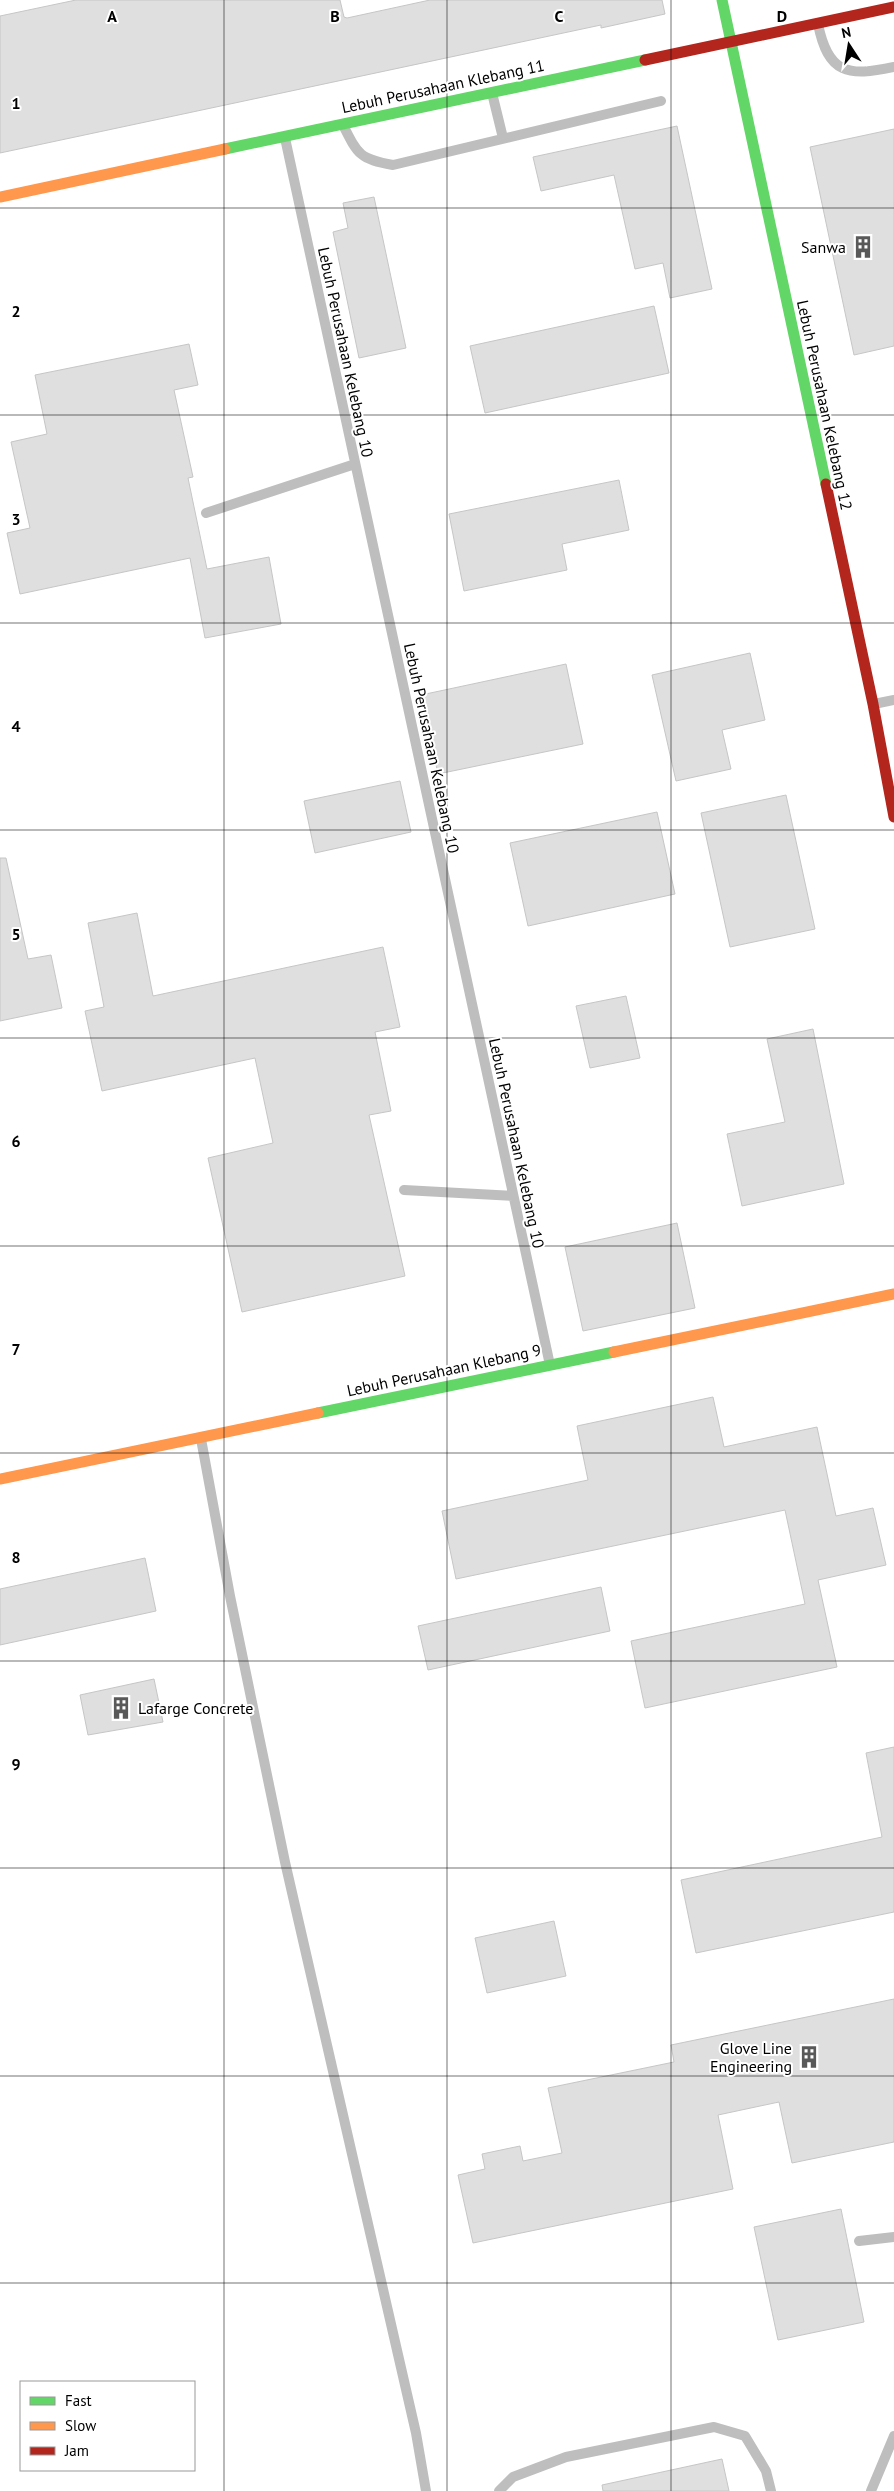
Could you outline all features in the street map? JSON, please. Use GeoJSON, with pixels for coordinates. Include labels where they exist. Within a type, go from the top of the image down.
{"type":"FeatureCollection","features":[{"type":"Feature","properties":{"kind":"street","name":"Lebuh Perusahaan Kelebang 12"},"geometry":{"type":"LineString","coordinates":[[722,0],[873,704],[894,818]]}},
{"type":"Feature","properties":{"kind":"street","name":"Lebuh Perusahaan Klebang 11"},"geometry":{"type":"LineString","coordinates":[[0,198],[894,7]]}},
{"type":"Feature","properties":{"kind":"street","name":"Lebuh Perusahaan Klebang 9"},"geometry":{"type":"LineString","coordinates":[[0,1479],[894,1294]]}},
{"type":"Feature","properties":{"kind":"lane"},"geometry":{"type":"LineString","coordinates":[[818,23],[822,45],[829,58],[838,66],[865,72],[894,67]]}},
{"type":"Feature","properties":{"kind":"lane"},"geometry":{"type":"LineString","coordinates":[[492,92],[503,138]]}},
{"type":"Feature","properties":{"kind":"lane"},"geometry":{"type":"LineString","coordinates":[[343,124],[354,148],[369,161],[393,165],[660,101]]}},
{"type":"Feature","properties":{"kind":"lane","name":"Lebuh Perusahaan Kelebang 10"},"geometry":{"type":"LineString","coordinates":[[285,137],[550,1365]]}},
{"type":"Feature","properties":{"kind":"lane"},"geometry":{"type":"LineString","coordinates":[[206,514],[355,464]]}},
{"type":"Feature","properties":{"kind":"lane"},"geometry":{"type":"LineString","coordinates":[[873,704],[894,700]]}},
{"type":"Feature","properties":{"kind":"lane"},"geometry":{"type":"LineString","coordinates":[[404,1190],[513,1196]]}},
{"type":"Feature","properties":{"kind":"lane"},"geometry":{"type":"LineString","coordinates":[[200,1438],[230,1596],[285,1862],[416,2433],[426,2491]]}},
{"type":"Feature","properties":{"kind":"lane"},"geometry":{"type":"LineString","coordinates":[[859,2241],[894,2237]]}},
{"type":"Feature","properties":{"kind":"lane"},"geometry":{"type":"LineString","coordinates":[[499,2491],[513,2477],[566,2457],[714,2427],[744,2436],[766,2471],[771,2491]]}},
{"type":"Feature","properties":{"kind":"lane"},"geometry":{"type":"LineString","coordinates":[[872,2491],[894,2436]]}},
{"type":"Feature","properties":{"kind":"building"},"geometry":{"type":"Polygon","coordinates":[[[76,0],[340,0],[344,17],[347,18],[430,0],[662,0],[665,14],[601,28],[601,25],[0,153],[0,16],[76,0]]]}},
{"type":"Feature","properties":{"kind":"building"},"geometry":{"type":"Polygon","coordinates":[[[677,126],[712,289],[670,298],[663,263],[635,269],[614,175],[541,191],[533,157],[677,126]]]}},
{"type":"Feature","properties":{"kind":"building","name":"Sanwa"},"geometry":{"type":"Polygon","coordinates":[[[894,129],[894,346],[854,355],[810,147],[894,129]]]}},
{"type":"Feature","properties":{"kind":"building"},"geometry":{"type":"Polygon","coordinates":[[[374,197],[406,348],[359,358],[333,232],[348,228],[343,203],[374,197]]]}},
{"type":"Feature","properties":{"kind":"building"},"geometry":{"type":"Polygon","coordinates":[[[654,306],[669,373],[485,413],[470,346],[654,306]]]}},
{"type":"Feature","properties":{"kind":"building"},"geometry":{"type":"Polygon","coordinates":[[[189,344],[198,385],[174,390],[193,477],[188,478],[207,569],[269,557],[281,624],[205,638],[190,558],[20,594],[7,533],[30,528],[11,442],[47,434],[35,375],[189,344]]]}},
{"type":"Feature","properties":{"kind":"building"},"geometry":{"type":"Polygon","coordinates":[[[619,480],[629,530],[562,544],[567,570],[464,591],[449,514],[619,480]]]}},
{"type":"Feature","properties":{"kind":"building"},"geometry":{"type":"Polygon","coordinates":[[[750,653],[765,720],[722,730],[731,769],[676,781],[652,675],[750,653]]]}},
{"type":"Feature","properties":{"kind":"building"},"geometry":{"type":"Polygon","coordinates":[[[566,664],[583,744],[438,774],[421,695],[566,664]]]}},
{"type":"Feature","properties":{"kind":"building"},"geometry":{"type":"Polygon","coordinates":[[[400,781],[411,832],[315,853],[304,801],[400,781]]]}},
{"type":"Feature","properties":{"kind":"building"},"geometry":{"type":"Polygon","coordinates":[[[786,795],[815,929],[730,947],[701,813],[786,795]]]}},
{"type":"Feature","properties":{"kind":"building"},"geometry":{"type":"Polygon","coordinates":[[[657,812],[675,894],[528,926],[510,843],[657,812]]]}},
{"type":"Feature","properties":{"kind":"building"},"geometry":{"type":"Polygon","coordinates":[[[0,858],[6,858],[28,959],[51,955],[62,1008],[0,1021],[0,858]]]}},
{"type":"Feature","properties":{"kind":"building"},"geometry":{"type":"Polygon","coordinates":[[[137,913],[153,996],[383,947],[400,1027],[375,1032],[391,1111],[369,1115],[405,1276],[242,1312],[208,1158],[273,1143],[255,1058],[102,1091],[85,1011],[104,1007],[88,923],[137,913]]]}},
{"type":"Feature","properties":{"kind":"building"},"geometry":{"type":"Polygon","coordinates":[[[626,996],[640,1058],[590,1068],[576,1006],[626,996]]]}},
{"type":"Feature","properties":{"kind":"building"},"geometry":{"type":"Polygon","coordinates":[[[813,1029],[844,1184],[742,1206],[727,1134],[785,1122],[767,1039],[813,1029]]]}},
{"type":"Feature","properties":{"kind":"building"},"geometry":{"type":"Polygon","coordinates":[[[677,1223],[695,1308],[583,1331],[565,1247],[677,1223]]]}},
{"type":"Feature","properties":{"kind":"building"},"geometry":{"type":"Polygon","coordinates":[[[713,1397],[724,1447],[817,1427],[836,1516],[873,1508],[886,1565],[818,1580],[837,1667],[645,1708],[631,1641],[805,1604],[785,1510],[456,1579],[442,1511],[588,1480],[577,1426],[713,1397]]]}},
{"type":"Feature","properties":{"kind":"building"},"geometry":{"type":"Polygon","coordinates":[[[145,1558],[156,1611],[0,1645],[0,1589],[145,1558]]]}},
{"type":"Feature","properties":{"kind":"building"},"geometry":{"type":"Polygon","coordinates":[[[601,1587],[610,1631],[428,1670],[418,1626],[601,1587]]]}},
{"type":"Feature","properties":{"kind":"building","name":"Lafarge Concrete"},"geometry":{"type":"Polygon","coordinates":[[[154,1679],[163,1722],[88,1735],[80,1695],[154,1679]]]}},
{"type":"Feature","properties":{"kind":"building"},"geometry":{"type":"Polygon","coordinates":[[[894,1747],[894,1912],[696,1953],[681,1880],[882,1837],[866,1753],[894,1747]]]}},
{"type":"Feature","properties":{"kind":"building"},"geometry":{"type":"Polygon","coordinates":[[[554,1921],[566,1976],[487,1993],[475,1938],[554,1921]]]}},
{"type":"Feature","properties":{"kind":"building"},"geometry":{"type":"Polygon","coordinates":[[[894,1999],[894,2142],[792,2163],[779,2102],[718,2115],[733,2189],[473,2243],[458,2175],[485,2169],[482,2154],[520,2146],[523,2161],[562,2153],[548,2088],[674,2062],[671,2045],[894,1999]]]}},
{"type":"Feature","properties":{"kind":"building"},"geometry":{"type":"Polygon","coordinates":[[[841,2209],[864,2322],[778,2340],[754,2227],[841,2209]]]}},
{"type":"Feature","properties":{"kind":"building"},"geometry":{"type":"Polygon","coordinates":[[[722,2459],[729,2491],[603,2491],[602,2485],[722,2459]]]}},
{"type":"Feature","properties":{"kind":"traffic: fast"},"geometry":{"type":"LineString","coordinates":[[722,0],[826,484]]}},
{"type":"Feature","properties":{"kind":"traffic: fast"},"geometry":{"type":"LineString","coordinates":[[225,149],[645,60]]}},
{"type":"Feature","properties":{"kind":"traffic: fast"},"geometry":{"type":"LineString","coordinates":[[318,1413],[614,1352]]}},
{"type":"Feature","properties":{"kind":"traffic: slow"},"geometry":{"type":"LineString","coordinates":[[0,197],[225,149]]}},
{"type":"Feature","properties":{"kind":"traffic: slow"},"geometry":{"type":"LineString","coordinates":[[614,1352],[894,1294]]}},
{"type":"Feature","properties":{"kind":"traffic: slow"},"geometry":{"type":"LineString","coordinates":[[0,1479],[318,1413]]}},
{"type":"Feature","properties":{"kind":"traffic: jam"},"geometry":{"type":"LineString","coordinates":[[645,60],[894,7]]}},
{"type":"Feature","properties":{"kind":"traffic: jam"},"geometry":{"type":"LineString","coordinates":[[826,484],[873,704],[894,817]]}},
{"type":"Feature","properties":{"kind":"place","name":"Sanwa"},"geometry":{"type":"Point","coordinates":[863,247]}},
{"type":"Feature","properties":{"kind":"place","name":"Lafarge Concrete"},"geometry":{"type":"Point","coordinates":[121,1708]}},
{"type":"Feature","properties":{"kind":"place","name":"Glove Line Engineering"},"geometry":{"type":"Point","coordinates":[809,2057]}}]}
